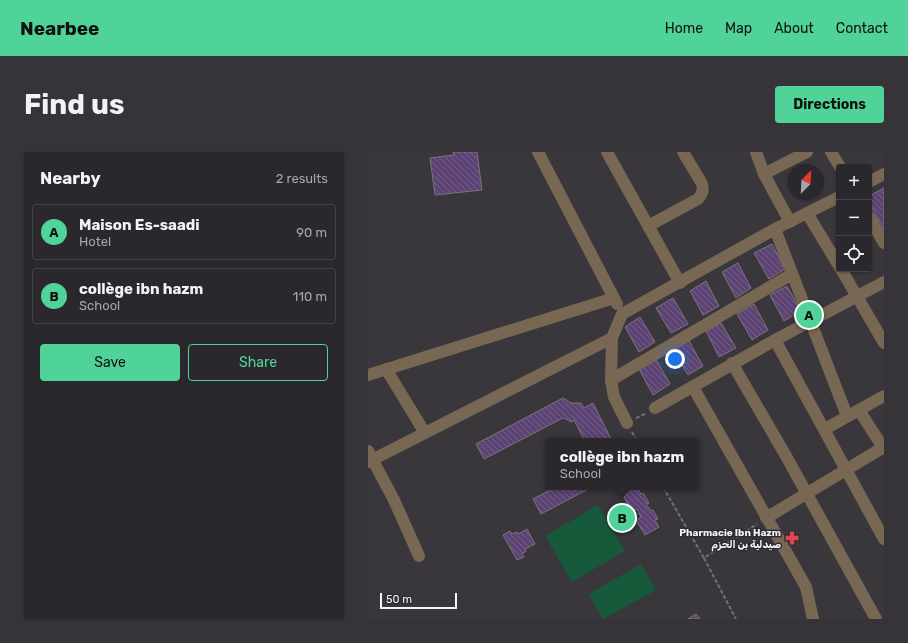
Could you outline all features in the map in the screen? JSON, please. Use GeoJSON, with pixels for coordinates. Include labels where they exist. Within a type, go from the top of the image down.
{"type":"FeatureCollection","features":[{"type":"Feature","properties":{"kind":"street"},"geometry":{"type":"LineString","coordinates":[[538,152],[622,314]]}},
{"type":"Feature","properties":{"kind":"street"},"geometry":{"type":"LineString","coordinates":[[607,152],[680,283]]}},
{"type":"Feature","properties":{"kind":"street"},"geometry":{"type":"LineString","coordinates":[[648,226],[698,199],[701,195],[703,186],[702,182],[683,152]]}},
{"type":"Feature","properties":{"kind":"street"},"geometry":{"type":"LineString","coordinates":[[756,152],[764,174],[790,222]]}},
{"type":"Feature","properties":{"kind":"street"},"geometry":{"type":"LineString","coordinates":[[764,174],[807,152]]}},
{"type":"Feature","properties":{"kind":"street"},"geometry":{"type":"LineString","coordinates":[[831,152],[838,164]]}},
{"type":"Feature","properties":{"kind":"street"},"geometry":{"type":"LineString","coordinates":[[872,180],[884,174]]}},
{"type":"Feature","properties":{"kind":"street"},"geometry":{"type":"LineString","coordinates":[[627,424],[614,397],[611,380],[612,338],[622,314],[775,229],[836,198]]}},
{"type":"Feature","properties":{"kind":"street"},"geometry":{"type":"LineString","coordinates":[[807,213],[836,261]]}},
{"type":"Feature","properties":{"kind":"street"},"geometry":{"type":"LineString","coordinates":[[872,222],[884,243]]}},
{"type":"Feature","properties":{"kind":"street"},"geometry":{"type":"LineString","coordinates":[[775,229],[847,416]]}},
{"type":"Feature","properties":{"kind":"street"},"geometry":{"type":"LineString","coordinates":[[843,272],[884,343]]}},
{"type":"Feature","properties":{"kind":"street"},"geometry":{"type":"LineString","coordinates":[[611,380],[792,274]]}},
{"type":"Feature","properties":{"kind":"street"},"geometry":{"type":"LineString","coordinates":[[654,408],[693,387],[732,363],[884,282]]}},
{"type":"Feature","properties":{"kind":"street"},"geometry":{"type":"LineString","coordinates":[[368,375],[614,298]]}},
{"type":"Feature","properties":{"kind":"street"},"geometry":{"type":"LineString","coordinates":[[419,556],[394,500],[370,458],[424,433],[612,338]]}},
{"type":"Feature","properties":{"kind":"street"},"geometry":{"type":"LineString","coordinates":[[775,340],[884,539]]}},
{"type":"Feature","properties":{"kind":"street"},"geometry":{"type":"LineString","coordinates":[[732,363],[876,619]]}},
{"type":"Feature","properties":{"kind":"street"},"geometry":{"type":"LineString","coordinates":[[386,369],[424,433]]}},
{"type":"Feature","properties":{"kind":"street"},"geometry":{"type":"LineString","coordinates":[[693,387],[806,588],[813,619]]}},
{"type":"Feature","properties":{"kind":"street"},"geometry":{"type":"LineString","coordinates":[[825,429],[884,396]]}},
{"type":"Feature","properties":{"kind":"street"},"geometry":{"type":"LineString","coordinates":[[766,518],[884,448],[859,410]]}},
{"type":"Feature","properties":{"kind":"path"},"geometry":{"type":"LineString","coordinates":[[666,490],[736,619]]}},
{"type":"Feature","properties":{"kind":"path"},"geometry":{"type":"LineString","coordinates":[[704,558],[766,518]]}},
{"type":"Feature","properties":{"kind":"green space"},"geometry":{"type":"Polygon","coordinates":[[[598,505],[625,551],[572,582],[545,536],[598,505]]]}},
{"type":"Feature","properties":{"kind":"green space"},"geometry":{"type":"Polygon","coordinates":[[[641,564],[656,590],[603,619],[589,594],[641,564]]]}},
{"type":"Feature","properties":{"kind":"building"},"geometry":{"type":"Polygon","coordinates":[[[453,152],[477,152],[482,190],[435,195],[430,158],[454,155],[453,152]]]}},
{"type":"Feature","properties":{"kind":"building"},"geometry":{"type":"Polygon","coordinates":[[[884,188],[884,230],[872,208],[872,194],[884,188]]]}},
{"type":"Feature","properties":{"kind":"building"},"geometry":{"type":"Polygon","coordinates":[[[772,244],[785,269],[769,279],[754,253],[772,244]]]}},
{"type":"Feature","properties":{"kind":"building"},"geometry":{"type":"Polygon","coordinates":[[[738,263],[751,288],[736,298],[722,272],[738,263]]]}},
{"type":"Feature","properties":{"kind":"building"},"geometry":{"type":"Polygon","coordinates":[[[706,281],[719,306],[703,315],[690,291],[706,281]]]}},
{"type":"Feature","properties":{"kind":"building"},"geometry":{"type":"Polygon","coordinates":[[[787,286],[801,311],[784,321],[770,295],[787,286]]]}},
{"type":"Feature","properties":{"kind":"building"},"geometry":{"type":"Polygon","coordinates":[[[673,298],[688,324],[671,333],[656,308],[673,298]]]}},
{"type":"Feature","properties":{"kind":"building"},"geometry":{"type":"Polygon","coordinates":[[[754,304],[768,330],[752,340],[737,314],[754,304]]]}},
{"type":"Feature","properties":{"kind":"building"},"geometry":{"type":"Polygon","coordinates":[[[640,317],[655,342],[639,352],[625,327],[640,317]]]}},
{"type":"Feature","properties":{"kind":"building"},"geometry":{"type":"Polygon","coordinates":[[[721,323],[736,348],[719,357],[706,331],[721,323]]]}},
{"type":"Feature","properties":{"kind":"building"},"geometry":{"type":"Polygon","coordinates":[[[689,341],[703,366],[688,375],[673,350],[689,341]]]}},
{"type":"Feature","properties":{"kind":"building"},"geometry":{"type":"Polygon","coordinates":[[[656,359],[670,384],[653,395],[639,369],[656,359]]]}},
{"type":"Feature","properties":{"kind":"building"},"geometry":{"type":"Polygon","coordinates":[[[563,398],[571,403],[581,403],[584,408],[593,403],[610,438],[583,438],[574,420],[572,422],[563,418],[484,459],[476,444],[563,398]]]}},
{"type":"Feature","properties":{"kind":"building"},"geometry":{"type":"Polygon","coordinates":[[[550,490],[586,490],[541,514],[533,499],[550,490]]]}},
{"type":"Feature","properties":{"kind":"building"},"geometry":{"type":"Polygon","coordinates":[[[630,490],[639,490],[641,494],[643,493],[649,503],[646,504],[651,511],[653,510],[658,519],[655,520],[659,527],[645,535],[636,520],[641,517],[637,509],[632,512],[624,497],[627,495],[626,492],[630,490]]]}},
{"type":"Feature","properties":{"kind":"building"},"geometry":{"type":"Polygon","coordinates":[[[527,529],[535,544],[525,549],[526,551],[522,554],[524,557],[517,560],[503,535],[510,531],[512,534],[517,532],[518,534],[527,529]]]}},
{"type":"Feature","properties":{"kind":"building"},"geometry":{"type":"Polygon","coordinates":[[[696,614],[700,619],[688,619],[696,614]]]}},
{"type":"Feature","properties":{"kind":"place","name":"Maison Es-saadi"},"geometry":{"type":"Point","coordinates":[809,315]}},
{"type":"Feature","properties":{"kind":"place","name":"collège ibn hazm"},"geometry":{"type":"Point","coordinates":[622,518]}},
{"type":"Feature","properties":{"kind":"place","name":"Pharmacie Ibn Hazm صيدلية بن الحزم"},"geometry":{"type":"Point","coordinates":[792,538]}}]}
